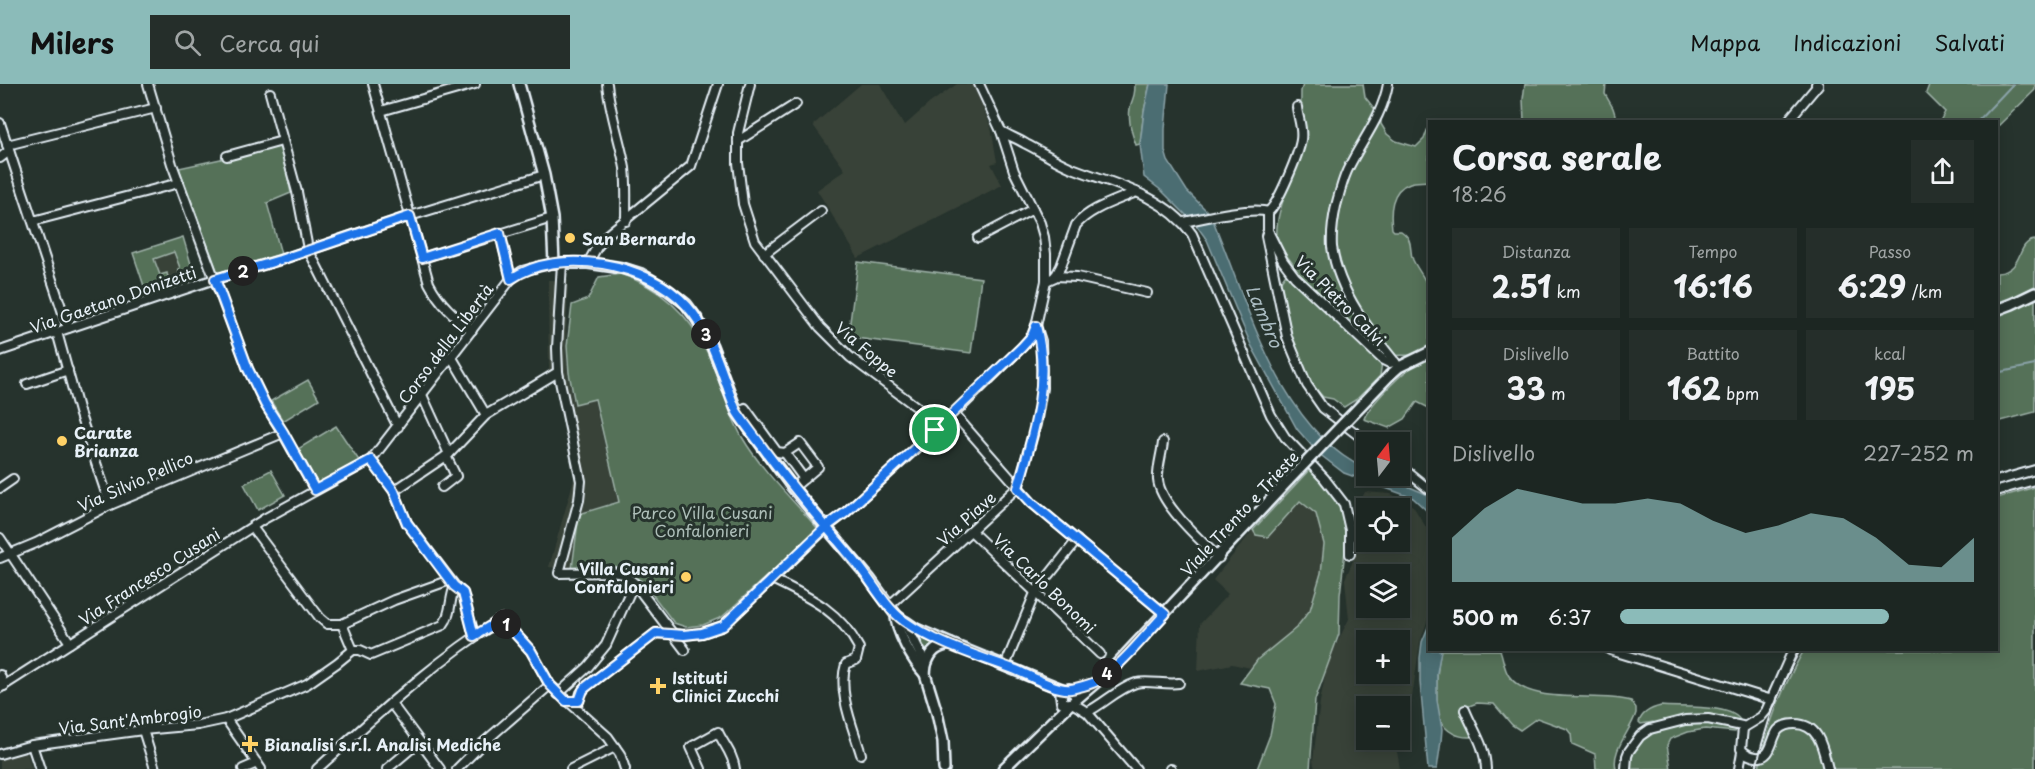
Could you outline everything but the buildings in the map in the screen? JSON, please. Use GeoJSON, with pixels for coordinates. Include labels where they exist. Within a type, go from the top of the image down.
{"type":"FeatureCollection","features":[{"type":"Feature","properties":{"kind":"main road"},"geometry":{"type":"LineString","coordinates":[[519,84],[544,175],[558,263],[588,262],[641,274],[686,304],[698,319],[712,346],[737,412],[793,488],[869,578],[896,615],[916,629],[1048,683],[1068,697]]}},
{"type":"Feature","properties":{"kind":"main road"},"geometry":{"type":"LineString","coordinates":[[1998,309],[2035,293]]}},
{"type":"Feature","properties":{"kind":"main road","name":"Viale Trento e Trieste"},"geometry":{"type":"LineString","coordinates":[[1002,769],[1048,723],[1068,697],[1114,668],[1390,375],[1397,364],[1428,353]]}},
{"type":"Feature","properties":{"kind":"main road"},"geometry":{"type":"LineString","coordinates":[[896,615],[896,624],[916,665],[925,669]]}},
{"type":"Feature","properties":{"kind":"main road"},"geometry":{"type":"LineString","coordinates":[[904,621],[925,669],[937,713],[943,741],[944,769]]}},
{"type":"Feature","properties":{"kind":"main road"},"geometry":{"type":"LineString","coordinates":[[925,669],[931,652],[935,648],[951,645]]}},
{"type":"Feature","properties":{"kind":"street"},"geometry":{"type":"LineString","coordinates":[[148,84],[179,183],[248,369],[265,404],[315,490]]}},
{"type":"Feature","properties":{"kind":"street"},"geometry":{"type":"LineString","coordinates":[[373,84],[429,283],[449,312],[472,330]]}},
{"type":"Feature","properties":{"kind":"street"},"geometry":{"type":"LineString","coordinates":[[381,111],[475,84]]}},
{"type":"Feature","properties":{"kind":"street"},"geometry":{"type":"LineString","coordinates":[[607,84],[609,107],[617,129],[625,171],[626,221]]}},
{"type":"Feature","properties":{"kind":"street"},"geometry":{"type":"LineString","coordinates":[[588,262],[602,241],[691,166],[718,84]]}},
{"type":"Feature","properties":{"kind":"street","name":"Via Foppe"},"geometry":{"type":"LineString","coordinates":[[750,84],[738,141],[743,204],[751,231],[764,254],[831,339],[850,357],[922,411],[935,430]]}},
{"type":"Feature","properties":{"kind":"street"},"geometry":{"type":"LineString","coordinates":[[588,718],[579,701],[586,687],[656,633],[693,634],[723,626],[826,527],[845,513],[954,414],[1032,336],[1046,281],[1044,237],[1014,171],[1001,131],[979,84]]}},
{"type":"Feature","properties":{"kind":"street"},"geometry":{"type":"LineString","coordinates":[[1388,84],[1381,111],[1347,171],[1339,193],[1332,249],[1341,279],[1354,306],[1397,364]]}},
{"type":"Feature","properties":{"kind":"street"},"geometry":{"type":"LineString","coordinates":[[1789,120],[1812,93],[1818,85],[1816,84]]}},
{"type":"Feature","properties":{"kind":"street"},"geometry":{"type":"LineString","coordinates":[[270,93],[297,192],[308,249],[398,427]]}},
{"type":"Feature","properties":{"kind":"street"},"geometry":{"type":"LineString","coordinates":[[738,141],[796,104]]}},
{"type":"Feature","properties":{"kind":"street"},"geometry":{"type":"LineString","coordinates":[[1187,221],[1254,211],[1268,212],[1275,204],[1289,174],[1301,139],[1297,107]]}},
{"type":"Feature","properties":{"kind":"street"},"geometry":{"type":"LineString","coordinates":[[0,158],[8,148],[156,108]]}},
{"type":"Feature","properties":{"kind":"street"},"geometry":{"type":"LineString","coordinates":[[0,123],[68,328]]}},
{"type":"Feature","properties":{"kind":"street"},"geometry":{"type":"LineString","coordinates":[[1001,131],[1050,158],[1136,192],[1187,221],[1271,415],[1285,437],[1324,478],[1344,504],[1350,530],[1350,554]]}},
{"type":"Feature","properties":{"kind":"street"},"geometry":{"type":"LineString","coordinates":[[227,156],[282,141]]}},
{"type":"Feature","properties":{"kind":"street","name":"Via Gaetano Donizetti"},"geometry":{"type":"LineString","coordinates":[[0,351],[215,279],[544,175]]}},
{"type":"Feature","properties":{"kind":"street"},"geometry":{"type":"LineString","coordinates":[[33,221],[179,183]]}},
{"type":"Feature","properties":{"kind":"street"},"geometry":{"type":"LineString","coordinates":[[1046,281],[1052,280],[1055,276],[1079,222],[1093,212],[1136,192]]}},
{"type":"Feature","properties":{"kind":"street"},"geometry":{"type":"LineString","coordinates":[[978,237],[1033,209]]}},
{"type":"Feature","properties":{"kind":"street"},"geometry":{"type":"LineString","coordinates":[[764,254],[821,211]]}},
{"type":"Feature","properties":{"kind":"street","name":"Via Pietro Calvi"},"geometry":{"type":"LineString","coordinates":[[1268,212],[1269,233],[1283,261],[1295,278],[1383,360],[1397,364]]}},
{"type":"Feature","properties":{"kind":"street"},"geometry":{"type":"LineString","coordinates":[[422,258],[552,218]]}},
{"type":"Feature","properties":{"kind":"street"},"geometry":{"type":"LineString","coordinates":[[500,233],[511,279]]}},
{"type":"Feature","properties":{"kind":"street"},"geometry":{"type":"LineString","coordinates":[[1269,233],[1266,236],[1287,337],[1307,385],[1323,408],[1356,434]]}},
{"type":"Feature","properties":{"kind":"street"},"geometry":{"type":"LineString","coordinates":[[558,263],[558,372],[581,481],[579,500],[559,573],[624,574],[634,583],[685,650]]}},
{"type":"Feature","properties":{"kind":"street","name":"Corso della Libertà"},"geometry":{"type":"LineString","coordinates":[[371,460],[511,279],[522,271],[558,263]]}},
{"type":"Feature","properties":{"kind":"street"},"geometry":{"type":"LineString","coordinates":[[1055,276],[1077,277],[1147,293]]}},
{"type":"Feature","properties":{"kind":"street","name":"Via Piave"},"geometry":{"type":"LineString","coordinates":[[889,606],[1018,488],[1036,424],[1042,388],[1041,341],[1036,326]]}},
{"type":"Feature","properties":{"kind":"street"},"geometry":{"type":"LineString","coordinates":[[57,332],[79,412],[110,505]]}},
{"type":"Feature","properties":{"kind":"street"},"geometry":{"type":"LineString","coordinates":[[451,356],[486,415]]}},
{"type":"Feature","properties":{"kind":"street"},"geometry":{"type":"LineString","coordinates":[[27,384],[68,370]]}},
{"type":"Feature","properties":{"kind":"street"},"geometry":{"type":"LineString","coordinates":[[394,491],[447,455],[486,415],[558,372]]}},
{"type":"Feature","properties":{"kind":"street"},"geometry":{"type":"LineString","coordinates":[[422,395],[456,476],[442,487]]}},
{"type":"Feature","properties":{"kind":"street"},"geometry":{"type":"LineString","coordinates":[[737,412],[745,408],[804,479]]}},
{"type":"Feature","properties":{"kind":"street"},"geometry":{"type":"LineString","coordinates":[[954,414],[1032,503],[1165,614]]}},
{"type":"Feature","properties":{"kind":"street","name":"Via Silvio Pellico"},"geometry":{"type":"LineString","coordinates":[[0,558],[36,543],[110,505],[283,432]]}},
{"type":"Feature","properties":{"kind":"street"},"geometry":{"type":"LineString","coordinates":[[1163,442],[1158,481],[1168,502],[1177,517],[1219,558]]}},
{"type":"Feature","properties":{"kind":"street"},"geometry":{"type":"LineString","coordinates":[[781,453],[800,443],[818,467],[793,488]]}},
{"type":"Feature","properties":{"kind":"street"},"geometry":{"type":"LineString","coordinates":[[371,460],[394,491],[407,523],[452,583],[463,593],[474,636]]}},
{"type":"Feature","properties":{"kind":"street","name":"Via Francesco Cusani"},"geometry":{"type":"LineString","coordinates":[[2,687],[252,527],[371,460]]}},
{"type":"Feature","properties":{"kind":"street"},"geometry":{"type":"LineString","coordinates":[[1998,480],[2035,470]]}},
{"type":"Feature","properties":{"kind":"street"},"geometry":{"type":"LineString","coordinates":[[1410,474],[1428,488]]}},
{"type":"Feature","properties":{"kind":"street"},"geometry":{"type":"LineString","coordinates":[[0,488],[13,480]]}},
{"type":"Feature","properties":{"kind":"street"},"geometry":{"type":"LineString","coordinates":[[252,527],[320,618],[327,624],[342,624],[394,600],[452,583]]}},
{"type":"Feature","properties":{"kind":"street","name":"Via Carlo Bonomi"},"geometry":{"type":"LineString","coordinates":[[972,532],[1100,654]]}},
{"type":"Feature","properties":{"kind":"street"},"geometry":{"type":"LineString","coordinates":[[0,538],[70,643]]}},
{"type":"Feature","properties":{"kind":"street"},"geometry":{"type":"LineString","coordinates":[[1005,666],[1035,593],[1077,540]]}},
{"type":"Feature","properties":{"kind":"street"},"geometry":{"type":"LineString","coordinates":[[772,579],[816,600],[850,631],[859,648],[856,660],[846,664],[842,676],[847,705],[861,754]]}},
{"type":"Feature","properties":{"kind":"street"},"geometry":{"type":"LineString","coordinates":[[342,624],[353,650],[360,650],[371,655],[443,625],[449,618],[452,583]]}},
{"type":"Feature","properties":{"kind":"street"},"geometry":{"type":"LineString","coordinates":[[558,694],[588,667],[606,645],[634,583]]}},
{"type":"Feature","properties":{"kind":"street"},"geometry":{"type":"LineString","coordinates":[[317,769],[433,667],[474,636],[502,619],[531,651],[550,685],[558,694],[608,737],[625,769]]}},
{"type":"Feature","properties":{"kind":"street","name":"Via Sant'Ambrogio"},"geometry":{"type":"LineString","coordinates":[[0,754],[32,745],[198,725],[226,718],[308,684],[353,650]]}},
{"type":"Feature","properties":{"kind":"street"},"geometry":{"type":"LineString","coordinates":[[1613,651],[1772,700]]}},
{"type":"Feature","properties":{"kind":"street"},"geometry":{"type":"LineString","coordinates":[[1626,769],[1629,751],[1640,736],[1650,729],[1685,720],[1708,719],[1743,727],[1761,717],[1772,700],[1793,651]]}},
{"type":"Feature","properties":{"kind":"street"},"geometry":{"type":"LineString","coordinates":[[0,675],[2,687]]}},
{"type":"Feature","properties":{"kind":"street"},"geometry":{"type":"LineString","coordinates":[[1087,711],[1138,682],[1166,685],[1179,683]]}},
{"type":"Feature","properties":{"kind":"street"},"geometry":{"type":"LineString","coordinates":[[457,769],[550,685]]}},
{"type":"Feature","properties":{"kind":"street"},"geometry":{"type":"LineString","coordinates":[[1068,697],[1087,711],[1136,769]]}},
{"type":"Feature","properties":{"kind":"street"},"geometry":{"type":"LineString","coordinates":[[566,701],[579,701]]}},
{"type":"Feature","properties":{"kind":"street"},"geometry":{"type":"LineString","coordinates":[[391,703],[440,769]]}},
{"type":"Feature","properties":{"kind":"street"},"geometry":{"type":"LineString","coordinates":[[1465,711],[1479,737],[1486,769]]}},
{"type":"Feature","properties":{"kind":"street"},"geometry":{"type":"LineString","coordinates":[[226,718],[259,766],[243,769]]}},
{"type":"Feature","properties":{"kind":"street"},"geometry":{"type":"LineString","coordinates":[[1742,752],[1749,756],[1763,757],[1772,746],[1779,730],[1787,724],[1800,724],[1810,728],[1818,736],[1828,769]]}},
{"type":"Feature","properties":{"kind":"street"},"geometry":{"type":"LineString","coordinates":[[1739,769],[1743,727]]}},
{"type":"Feature","properties":{"kind":"street"},"geometry":{"type":"LineString","coordinates":[[143,730],[155,769]]}},
{"type":"Feature","properties":{"kind":"street"},"geometry":{"type":"LineString","coordinates":[[701,769],[691,747],[717,732],[724,746],[733,756],[735,769]]}},
{"type":"Feature","properties":{"kind":"street"},"geometry":{"type":"LineString","coordinates":[[387,769],[419,742]]}},
{"type":"Feature","properties":{"kind":"street"},"geometry":{"type":"LineString","coordinates":[[32,745],[40,769]]}},
{"type":"Feature","properties":{"kind":"street"},"geometry":{"type":"LineString","coordinates":[[571,769],[615,747]]}},
{"type":"Feature","properties":{"kind":"shaded area"},"geometry":{"type":"Polygon","coordinates":[[[861,84],[880,84],[904,126],[930,103],[957,84],[973,84],[991,127],[997,162],[991,164],[1002,185],[858,258],[817,190],[845,170],[813,125],[861,84]]]}},
{"type":"Feature","properties":{"kind":"shaded area"},"geometry":{"type":"Polygon","coordinates":[[[183,237],[194,274],[145,289],[133,253],[183,237]]]}},
{"type":"Feature","properties":{"kind":"shaded area"},"geometry":{"type":"Polygon","coordinates":[[[548,280],[568,280],[566,346],[574,405],[594,400],[618,501],[579,514],[571,570],[549,567],[574,479],[574,470],[556,380],[544,385],[541,377],[549,370],[548,280]]]}},
{"type":"Feature","properties":{"kind":"shaded area"},"geometry":{"type":"Polygon","coordinates":[[[1365,492],[1391,494],[1398,498],[1362,498],[1365,492]]]}},
{"type":"Feature","properties":{"kind":"shaded area"},"geometry":{"type":"Polygon","coordinates":[[[1300,501],[1316,514],[1324,544],[1321,573],[1310,610],[1296,628],[1258,659],[1251,668],[1232,664],[1198,671],[1200,624],[1228,594],[1213,580],[1253,530],[1256,535],[1285,517],[1300,501]]]}},
{"type":"Feature","properties":{"kind":"shaded area"},"geometry":{"type":"Polygon","coordinates":[[[1410,504],[1413,506],[1428,534],[1428,619],[1420,642],[1410,711],[1410,696],[1356,696],[1356,750],[1397,750],[1400,769],[1315,769],[1313,761],[1320,702],[1328,661],[1349,619],[1345,579],[1357,552],[1410,552],[1410,504]]]}},
{"type":"Feature","properties":{"kind":"shaded area"},"geometry":{"type":"Polygon","coordinates":[[[27,753],[32,769],[0,769],[0,760],[27,753]]]}},
{"type":"Feature","properties":{"kind":"green space"},"geometry":{"type":"Polygon","coordinates":[[[1135,84],[1150,84],[1140,144],[1136,145],[1129,114],[1135,84]]]}},
{"type":"Feature","properties":{"kind":"green space"},"geometry":{"type":"Polygon","coordinates":[[[1303,84],[1363,84],[1365,97],[1381,117],[1381,124],[1387,134],[1396,141],[1416,147],[1424,139],[1428,128],[1428,181],[1403,186],[1395,196],[1391,216],[1392,229],[1401,231],[1410,241],[1413,260],[1428,289],[1428,348],[1413,355],[1393,356],[1382,362],[1380,376],[1357,399],[1344,407],[1333,399],[1323,397],[1310,382],[1295,350],[1280,282],[1293,264],[1279,243],[1277,228],[1280,210],[1297,156],[1303,84]]]}},
{"type":"Feature","properties":{"kind":"green space"},"geometry":{"type":"Polygon","coordinates":[[[1525,84],[1606,84],[1605,94],[1617,120],[1524,120],[1525,84]]]}},
{"type":"Feature","properties":{"kind":"green space"},"geometry":{"type":"Polygon","coordinates":[[[2035,84],[2035,90],[1998,126],[1998,120],[1941,120],[1945,112],[1926,93],[1929,85],[2035,84]]]}},
{"type":"Feature","properties":{"kind":"green space"},"geometry":{"type":"Polygon","coordinates":[[[281,146],[291,193],[267,203],[281,254],[218,273],[179,168],[281,146]]]}},
{"type":"Feature","properties":{"kind":"green space"},"geometry":{"type":"Polygon","coordinates":[[[183,237],[194,274],[181,278],[174,252],[154,259],[160,275],[167,273],[169,282],[145,289],[133,253],[183,237]]]}},
{"type":"Feature","properties":{"kind":"green space"},"geometry":{"type":"Polygon","coordinates":[[[2035,240],[2035,286],[1998,303],[1998,273],[2012,267],[2029,242],[2035,240]]]}},
{"type":"Feature","properties":{"kind":"green space"},"geometry":{"type":"Polygon","coordinates":[[[858,262],[981,278],[971,353],[848,337],[858,262]]]}},
{"type":"Feature","properties":{"kind":"green space","name":"Parco Villa Cusani Confalonieri"},"geometry":{"type":"Polygon","coordinates":[[[621,274],[661,295],[692,326],[707,352],[732,416],[750,450],[818,529],[722,617],[703,625],[686,627],[674,623],[643,582],[625,568],[611,566],[572,569],[579,514],[619,502],[595,399],[575,404],[567,346],[572,305],[588,299],[599,277],[621,274]]]}},
{"type":"Feature","properties":{"kind":"green space"},"geometry":{"type":"Polygon","coordinates":[[[2035,298],[2035,412],[1998,422],[1998,316],[2035,298]]]}},
{"type":"Feature","properties":{"kind":"green space"},"geometry":{"type":"Polygon","coordinates":[[[1428,359],[1428,408],[1417,402],[1405,419],[1389,428],[1364,419],[1377,401],[1410,368],[1428,359]]]}},
{"type":"Feature","properties":{"kind":"green space"},"geometry":{"type":"Polygon","coordinates":[[[308,380],[319,399],[283,421],[271,401],[308,380]]]}},
{"type":"Feature","properties":{"kind":"green space"},"geometry":{"type":"Polygon","coordinates":[[[336,426],[360,462],[318,485],[298,449],[336,426]]]}},
{"type":"Feature","properties":{"kind":"green space"},"geometry":{"type":"Polygon","coordinates":[[[1310,469],[1339,504],[1347,533],[1340,595],[1339,634],[1315,700],[1310,769],[1257,769],[1270,735],[1276,704],[1270,689],[1240,683],[1258,659],[1296,628],[1310,610],[1321,573],[1324,544],[1316,514],[1300,501],[1268,537],[1256,535],[1253,530],[1310,469]]]}},
{"type":"Feature","properties":{"kind":"green space"},"geometry":{"type":"Polygon","coordinates":[[[271,470],[285,495],[258,510],[244,484],[271,470]]]}},
{"type":"Feature","properties":{"kind":"green space"},"geometry":{"type":"Polygon","coordinates":[[[2035,487],[2035,769],[1759,769],[1776,708],[1803,651],[1998,651],[1998,498],[2035,487]]]}},
{"type":"Feature","properties":{"kind":"green space"},"geometry":{"type":"Polygon","coordinates":[[[914,633],[938,641],[939,644],[932,646],[924,654],[914,633]]]}},
{"type":"Feature","properties":{"kind":"green space"},"geometry":{"type":"Polygon","coordinates":[[[1441,651],[1500,651],[1509,676],[1519,686],[1532,692],[1631,701],[1636,708],[1636,713],[1616,754],[1616,769],[1596,769],[1595,754],[1572,744],[1571,734],[1567,729],[1537,718],[1520,730],[1512,725],[1494,704],[1477,703],[1461,709],[1471,737],[1449,731],[1440,720],[1437,706],[1437,675],[1441,651]]]}},
{"type":"Feature","properties":{"kind":"green space"},"geometry":{"type":"Polygon","coordinates":[[[1661,706],[1717,709],[1736,716],[1741,722],[1734,726],[1735,732],[1705,729],[1670,739],[1667,745],[1671,769],[1626,769],[1629,751],[1654,727],[1653,722],[1641,724],[1640,719],[1648,711],[1661,706]]]}},
{"type":"Feature","properties":{"kind":"water"},"geometry":{"type":"Polygon","coordinates":[[[1150,84],[1169,84],[1165,129],[1165,151],[1168,161],[1187,191],[1211,215],[1191,220],[1162,191],[1144,177],[1140,144],[1150,84]]]}},
{"type":"Feature","properties":{"kind":"water"},"geometry":{"type":"Polygon","coordinates":[[[1212,218],[1253,323],[1288,394],[1310,424],[1336,450],[1356,463],[1356,477],[1344,473],[1318,453],[1297,429],[1251,345],[1207,240],[1194,222],[1212,218]]]}},
{"type":"Feature","properties":{"kind":"water"},"geometry":{"type":"Polygon","coordinates":[[[1380,486],[1407,486],[1426,494],[1428,515],[1413,498],[1380,486]]]}},
{"type":"Feature","properties":{"kind":"water"},"geometry":{"type":"Polygon","coordinates":[[[1428,627],[1428,651],[1441,651],[1437,673],[1437,700],[1442,729],[1437,769],[1428,769],[1420,682],[1422,642],[1428,627]]]}},
{"type":"Feature","properties":{"kind":"waterway"},"geometry":{"type":"LineString","coordinates":[[1979,120],[2013,84]]}},
{"type":"Feature","properties":{"kind":"waterway"},"geometry":{"type":"LineString","coordinates":[[1998,373],[2035,365]]}},
{"type":"Feature","properties":{"kind":"railway"},"geometry":{"type":"LineString","coordinates":[[1998,495],[2035,485]]}},
{"type":"Feature","properties":{"kind":"railway"},"geometry":{"type":"LineString","coordinates":[[1756,769],[1774,708],[1800,651]]}},
{"type":"Feature","properties":{"kind":"place","name":"San Bernardo"},"geometry":{"type":"Point","coordinates":[570,238]}},
{"type":"Feature","properties":{"kind":"place","name":"Carate Brianza"},"geometry":{"type":"Point","coordinates":[62,441]}},
{"type":"Feature","properties":{"kind":"place","name":"Villa Cusani Confalonieri"},"geometry":{"type":"Point","coordinates":[686,577]}},
{"type":"Feature","properties":{"kind":"place","name":"Istituti Clinici Zucchi"},"geometry":{"type":"Point","coordinates":[658,686]}},
{"type":"Feature","properties":{"kind":"place","name":"Bianalisi s.r.l. Analisi Mediche"},"geometry":{"type":"Point","coordinates":[250,744]}},
{"type":"Feature","properties":{"kind":"route"},"geometry":{"type":"LineString","coordinates":[[935,430],[845,513],[826,527],[723,626],[702,633],[684,635],[656,633],[586,687],[579,701],[570,702],[566,701],[550,685],[531,651],[502,619],[474,636],[463,593],[454,586],[407,523],[394,491],[371,460],[315,490],[265,404],[248,369],[215,279],[280,260],[410,216],[422,258],[500,233],[511,279],[522,271],[554,263],[588,262],[641,274],[686,304],[698,319],[712,346],[737,412],[793,488],[826,527],[840,543],[869,578],[896,615],[916,629],[951,645],[1064,690],[1095,682],[1114,668],[1165,614],[1032,503],[1018,488],[1036,424],[1042,388],[1041,341],[1036,326],[1032,336],[1022,347],[935,430]]}},
{"type":"Feature","properties":{"kind":"water label","name":"Lambro"},"geometry":{"type":"Point","coordinates":[1265,316]}}]}
